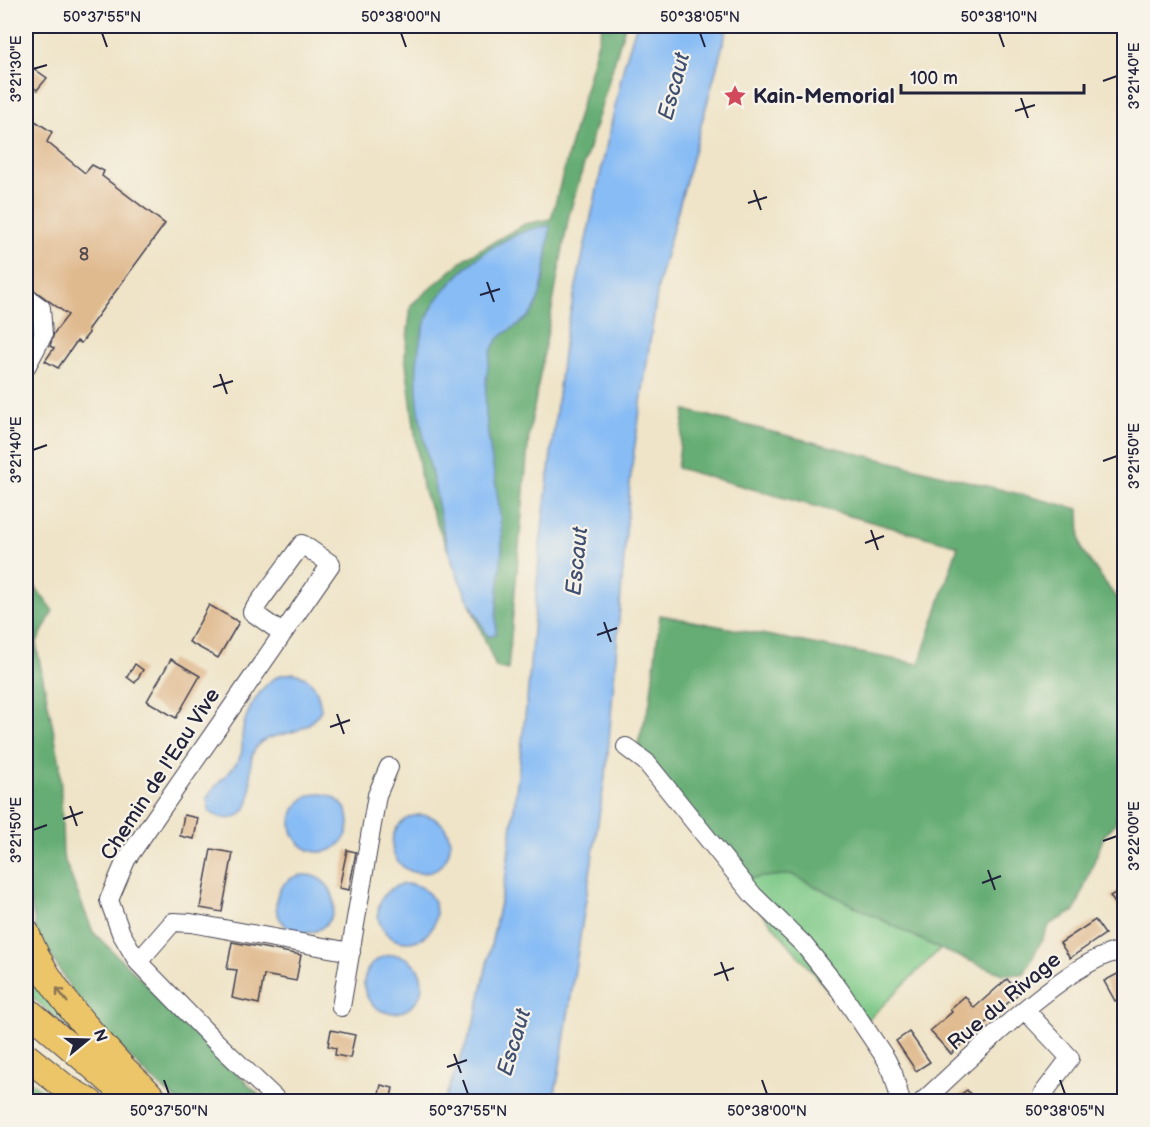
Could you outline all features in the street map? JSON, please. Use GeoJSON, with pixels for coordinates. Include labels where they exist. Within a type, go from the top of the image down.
{"type":"FeatureCollection","features":[{"type":"Feature","properties":{"kind":"highway"},"geometry":{"type":"LineString","coordinates":[[26,932],[34,953],[63,996],[90,1030],[156,1101]]}},
{"type":"Feature","properties":{"kind":"highway"},"geometry":{"type":"LineString","coordinates":[[26,1009],[134,1101]]}},
{"type":"Feature","properties":{"kind":"highway"},"geometry":{"type":"LineString","coordinates":[[26,1056],[66,1088],[90,1101]]}},
{"type":"Feature","properties":{"kind":"street"},"geometry":{"type":"LineString","coordinates":[[26,297],[40,308],[43,335],[26,367]]}},
{"type":"Feature","properties":{"kind":"street","name":"Chemin de l'Eau Vive"},"geometry":{"type":"LineString","coordinates":[[279,1101],[213,1039],[138,962],[121,933],[109,900],[132,850],[331,564],[302,544],[252,612],[282,633]]}},
{"type":"Feature","properties":{"kind":"street"},"geometry":{"type":"LineString","coordinates":[[626,747],[646,762],[753,895],[804,945],[839,989],[886,1059],[893,1072],[901,1101]]}},
{"type":"Feature","properties":{"kind":"street"},"geometry":{"type":"LineString","coordinates":[[341,1007],[377,795],[389,767]]}},
{"type":"Feature","properties":{"kind":"street"},"geometry":{"type":"LineString","coordinates":[[138,962],[173,922],[191,923],[351,952]]}},
{"type":"Feature","properties":{"kind":"street","name":"Rue du Rivage"},"geometry":{"type":"LineString","coordinates":[[922,1101],[1025,1010],[1083,965],[1116,951],[1125,951]]}},
{"type":"Feature","properties":{"kind":"street"},"geometry":{"type":"LineString","coordinates":[[1025,1010],[1070,1058],[1042,1095],[1050,1101]]}},
{"type":"Feature","properties":{"kind":"green space"},"geometry":{"type":"Polygon","coordinates":[[[602,26],[625,26],[569,215],[529,435],[508,670],[496,667],[422,487],[405,356],[411,305],[467,257],[525,224],[551,219],[602,26]]]}},
{"type":"Feature","properties":{"kind":"green space"},"geometry":{"type":"Polygon","coordinates":[[[685,410],[1079,509],[1082,550],[1124,609],[1124,802],[1114,825],[1104,836],[1075,911],[1050,924],[1024,974],[1003,974],[940,949],[791,874],[746,879],[644,759],[638,743],[650,702],[660,615],[919,664],[958,546],[677,468],[685,410]]]}},
{"type":"Feature","properties":{"kind":"green space"},"geometry":{"type":"Polygon","coordinates":[[[26,574],[53,611],[36,644],[60,763],[63,856],[93,932],[265,1101],[178,1101],[149,1077],[100,1026],[74,994],[37,932],[26,883],[26,574]]]}},
{"type":"Feature","properties":{"kind":"green space"},"geometry":{"type":"Polygon","coordinates":[[[791,874],[940,949],[869,1019],[847,1012],[738,885],[746,879],[791,874]]]}},
{"type":"Feature","properties":{"kind":"green space"},"geometry":{"type":"Polygon","coordinates":[[[26,951],[80,1038],[26,992],[26,951]]]}},
{"type":"Feature","properties":{"kind":"green space"},"geometry":{"type":"Polygon","coordinates":[[[26,1078],[55,1101],[26,1101],[26,1078]]]}},
{"type":"Feature","properties":{"kind":"water","name":"Escaut"},"geometry":{"type":"Polygon","coordinates":[[[636,26],[728,26],[659,280],[631,472],[607,765],[558,1079],[553,1101],[444,1101],[475,1021],[506,874],[527,700],[541,537],[565,337],[624,65],[636,26]]]}},
{"type":"Feature","properties":{"kind":"water"},"geometry":{"type":"Polygon","coordinates":[[[550,226],[545,270],[537,303],[528,317],[504,334],[494,345],[487,376],[487,425],[498,498],[502,547],[496,634],[489,637],[458,576],[443,530],[419,407],[417,367],[419,346],[432,308],[448,286],[469,265],[486,251],[507,239],[529,230],[550,226]]]}},
{"type":"Feature","properties":{"kind":"water"},"geometry":{"type":"Polygon","coordinates":[[[293,673],[306,678],[314,686],[321,710],[313,721],[304,727],[261,742],[252,757],[248,805],[243,812],[232,818],[215,815],[209,811],[207,798],[240,757],[243,729],[251,706],[261,691],[273,680],[281,675],[293,673]]]}},
{"type":"Feature","properties":{"kind":"water"},"geometry":{"type":"Polygon","coordinates":[[[314,794],[326,794],[341,802],[349,817],[349,829],[341,844],[326,852],[314,852],[299,844],[291,829],[291,817],[299,802],[314,794]]]}},
{"type":"Feature","properties":{"kind":"water"},"geometry":{"type":"Polygon","coordinates":[[[415,815],[427,815],[442,823],[450,838],[450,850],[442,865],[427,873],[415,873],[400,865],[392,850],[392,838],[400,823],[415,815]]]}},
{"type":"Feature","properties":{"kind":"water"},"geometry":{"type":"Polygon","coordinates":[[[299,875],[311,875],[326,883],[334,898],[334,910],[326,925],[311,933],[299,933],[284,925],[276,910],[276,898],[284,883],[299,875]]]}},
{"type":"Feature","properties":{"kind":"water"},"geometry":{"type":"Polygon","coordinates":[[[401,884],[413,884],[428,892],[436,907],[436,919],[428,934],[413,942],[401,942],[386,934],[378,919],[378,907],[386,892],[401,884]]]}},
{"type":"Feature","properties":{"kind":"water"},"geometry":{"type":"Polygon","coordinates":[[[387,955],[399,955],[414,963],[422,978],[422,990],[414,1005],[399,1013],[387,1013],[372,1005],[364,990],[364,978],[372,963],[387,955]]]}},
{"type":"Feature","properties":{"kind":"building"},"geometry":{"type":"Polygon","coordinates":[[[26,63],[47,78],[37,90],[26,82],[26,63]]]}},
{"type":"Feature","properties":{"kind":"building"},"geometry":{"type":"Polygon","coordinates":[[[26,115],[52,132],[47,142],[85,173],[92,165],[104,171],[102,176],[165,224],[88,329],[89,333],[81,343],[77,341],[58,368],[45,361],[54,348],[50,346],[54,333],[68,315],[26,284],[26,115]]]}},
{"type":"Feature","properties":{"kind":"building"},"geometry":{"type":"Polygon","coordinates":[[[209,605],[239,622],[218,658],[189,642],[209,605]]]}},
{"type":"Feature","properties":{"kind":"building"},"geometry":{"type":"Polygon","coordinates":[[[171,659],[200,676],[176,718],[147,701],[171,659]]]}},
{"type":"Feature","properties":{"kind":"building"},"geometry":{"type":"Polygon","coordinates":[[[135,664],[143,670],[135,683],[127,677],[135,664]]]}},
{"type":"Feature","properties":{"kind":"building"},"geometry":{"type":"Polygon","coordinates":[[[184,815],[198,818],[194,839],[180,836],[184,815]]]}},
{"type":"Feature","properties":{"kind":"building"},"geometry":{"type":"Polygon","coordinates":[[[211,849],[233,853],[222,912],[200,908],[211,849]]]}},
{"type":"Feature","properties":{"kind":"building"},"geometry":{"type":"Polygon","coordinates":[[[347,850],[356,852],[349,890],[339,888],[347,850]]]}},
{"type":"Feature","properties":{"kind":"building"},"geometry":{"type":"Polygon","coordinates":[[[1125,887],[1125,918],[1110,896],[1125,887]]]}},
{"type":"Feature","properties":{"kind":"building"},"geometry":{"type":"Polygon","coordinates":[[[1095,920],[1105,934],[1070,958],[1060,943],[1095,920]]]}},
{"type":"Feature","properties":{"kind":"building"},"geometry":{"type":"Polygon","coordinates":[[[232,942],[301,955],[296,981],[264,975],[259,1004],[232,998],[237,970],[227,969],[232,942]]]}},
{"type":"Feature","properties":{"kind":"building"},"geometry":{"type":"Polygon","coordinates":[[[1125,970],[1125,995],[1115,1001],[1104,981],[1125,970]]]}},
{"type":"Feature","properties":{"kind":"building"},"geometry":{"type":"Polygon","coordinates":[[[1007,979],[1019,993],[951,1054],[930,1031],[952,1012],[950,1009],[965,996],[974,1008],[1007,979]]]}},
{"type":"Feature","properties":{"kind":"building"},"geometry":{"type":"Polygon","coordinates":[[[331,1030],[355,1035],[350,1058],[335,1055],[336,1048],[328,1046],[331,1030]]]}},
{"type":"Feature","properties":{"kind":"building"},"geometry":{"type":"Polygon","coordinates":[[[909,1032],[930,1062],[916,1071],[896,1041],[909,1032]]]}},
{"type":"Feature","properties":{"kind":"building"},"geometry":{"type":"Polygon","coordinates":[[[381,1085],[393,1088],[390,1101],[378,1098],[381,1085]]]}},
{"type":"Feature","properties":{"kind":"building"},"geometry":{"type":"Polygon","coordinates":[[[967,1090],[976,1101],[952,1101],[967,1090]]]}},
{"type":"Feature","properties":{"kind":"place","name":"Kain-Memorial"},"geometry":{"type":"Point","coordinates":[735,96]}}]}
